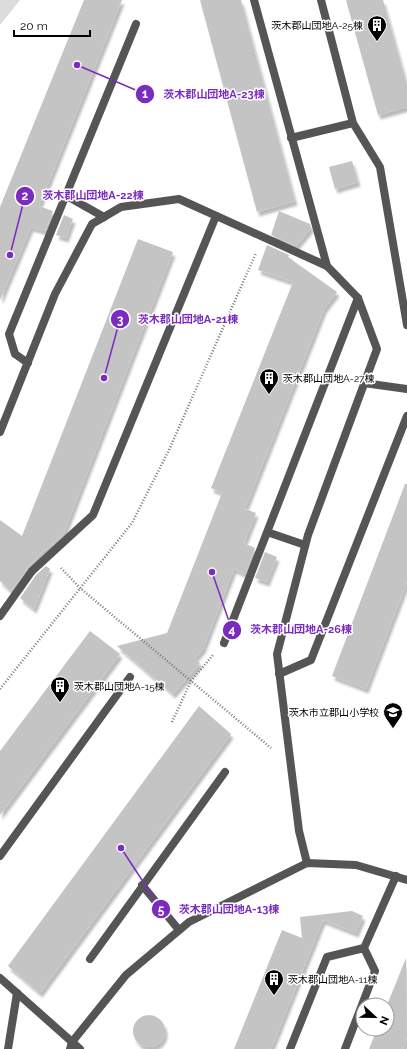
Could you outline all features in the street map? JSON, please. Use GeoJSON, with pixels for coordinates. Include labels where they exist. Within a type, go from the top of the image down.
{"type":"FeatureCollection","features":[{"type":"Feature","properties":{"kind":"street"},"geometry":{"type":"LineString","coordinates":[[254,0],[327,266]]}},
{"type":"Feature","properties":{"kind":"street"},"geometry":{"type":"LineString","coordinates":[[321,0],[353,123],[380,167],[407,325]]}},
{"type":"Feature","properties":{"kind":"street"},"geometry":{"type":"LineString","coordinates":[[28,363],[15,354],[9,334],[136,24]]}},
{"type":"Feature","properties":{"kind":"street"},"geometry":{"type":"LineString","coordinates":[[291,138],[353,123]]}},
{"type":"Feature","properties":{"kind":"street"},"geometry":{"type":"LineString","coordinates":[[66,195],[104,217]]}},
{"type":"Feature","properties":{"kind":"street"},"geometry":{"type":"LineString","coordinates":[[0,432],[55,294],[88,231],[92,224],[121,207],[179,199],[327,266],[358,298],[377,349],[305,545],[277,654],[299,831],[307,863]]}},
{"type":"Feature","properties":{"kind":"street"},"geometry":{"type":"LineString","coordinates":[[0,616],[32,570],[94,515],[216,216]]}},
{"type":"Feature","properties":{"kind":"street"},"geometry":{"type":"LineString","coordinates":[[224,643],[358,298]]}},
{"type":"Feature","properties":{"kind":"street"},"geometry":{"type":"LineString","coordinates":[[364,383],[407,389]]}},
{"type":"Feature","properties":{"kind":"street"},"geometry":{"type":"LineString","coordinates":[[279,674],[311,660],[407,416]]}},
{"type":"Feature","properties":{"kind":"street"},"geometry":{"type":"LineString","coordinates":[[267,532],[305,545]]}},
{"type":"Feature","properties":{"kind":"street"},"geometry":{"type":"LineString","coordinates":[[0,856],[130,677]]}},
{"type":"Feature","properties":{"kind":"street"},"geometry":{"type":"LineString","coordinates":[[90,959],[225,772]]}},
{"type":"Feature","properties":{"kind":"street"},"geometry":{"type":"LineString","coordinates":[[71,1046],[126,976],[189,922],[307,863],[356,865],[407,880]]}},
{"type":"Feature","properties":{"kind":"street"},"geometry":{"type":"LineString","coordinates":[[345,1049],[375,971],[364,948],[396,876]]}},
{"type":"Feature","properties":{"kind":"street"},"geometry":{"type":"LineString","coordinates":[[142,886],[179,930]]}},
{"type":"Feature","properties":{"kind":"street"},"geometry":{"type":"LineString","coordinates":[[290,1049],[327,957],[364,948]]}},
{"type":"Feature","properties":{"kind":"street"},"geometry":{"type":"LineString","coordinates":[[0,978],[71,1046],[80,1049]]}},
{"type":"Feature","properties":{"kind":"street"},"geometry":{"type":"LineString","coordinates":[[8,1049],[17,993]]}},
{"type":"Feature","properties":{"kind":"path"},"geometry":{"type":"LineString","coordinates":[[0,689],[132,523],[169,450],[263,237]]}},
{"type":"Feature","properties":{"kind":"path"},"geometry":{"type":"LineString","coordinates":[[49,555],[80,588],[291,765]]}},
{"type":"Feature","properties":{"kind":"path"},"geometry":{"type":"LineString","coordinates":[[172,722],[191,681],[224,643]]}},
{"type":"Feature","properties":{"kind":"shaded area"},"geometry":{"type":"Polygon","coordinates":[[[0,0],[20,0],[0,25],[0,0]]]}},
{"type":"Feature","properties":{"kind":"building"},"geometry":{"type":"Polygon","coordinates":[[[84,0],[122,0],[39,206],[53,211],[45,231],[31,227],[0,300],[0,207],[84,0]]]}},
{"type":"Feature","properties":{"kind":"building"},"geometry":{"type":"Polygon","coordinates":[[[200,0],[241,0],[295,201],[257,212],[200,0]]]}},
{"type":"Feature","properties":{"kind":"building","name":"茨木郡山団地A-25棟"},"geometry":{"type":"Polygon","coordinates":[[[346,0],[383,0],[407,85],[407,107],[378,115],[346,0]]]}},
{"type":"Feature","properties":{"kind":"building"},"geometry":{"type":"Polygon","coordinates":[[[352,161],[358,182],[335,189],[329,167],[352,161]]]}},
{"type":"Feature","properties":{"kind":"building"},"geometry":{"type":"Polygon","coordinates":[[[279,211],[310,224],[311,228],[296,246],[271,235],[279,211]]]}},
{"type":"Feature","properties":{"kind":"building"},"geometry":{"type":"Polygon","coordinates":[[[64,215],[73,219],[66,238],[56,235],[64,215]]]}},
{"type":"Feature","properties":{"kind":"building"},"geometry":{"type":"Polygon","coordinates":[[[138,239],[173,252],[63,535],[36,558],[37,559],[28,568],[11,591],[0,581],[0,520],[22,536],[138,239]]]}},
{"type":"Feature","properties":{"kind":"building"},"geometry":{"type":"Polygon","coordinates":[[[267,245],[289,255],[288,257],[337,292],[324,309],[245,509],[256,513],[244,543],[255,548],[245,574],[234,569],[203,649],[195,658],[200,663],[173,694],[117,646],[167,633],[222,493],[211,488],[293,282],[258,270],[267,245]]]}},
{"type":"Feature","properties":{"kind":"building"},"geometry":{"type":"Polygon","coordinates":[[[405,484],[407,484],[407,582],[366,689],[332,676],[405,484]]]}},
{"type":"Feature","properties":{"kind":"building"},"geometry":{"type":"Polygon","coordinates":[[[265,552],[277,557],[267,582],[255,578],[265,552]]]}},
{"type":"Feature","properties":{"kind":"building"},"geometry":{"type":"Polygon","coordinates":[[[46,566],[50,569],[34,609],[20,598],[36,575],[46,566]]]}},
{"type":"Feature","properties":{"kind":"building","name":"茨木郡山団地A-15棟"},"geometry":{"type":"Polygon","coordinates":[[[90,631],[120,654],[0,815],[0,751],[90,631]]]}},
{"type":"Feature","properties":{"kind":"building"},"geometry":{"type":"Polygon","coordinates":[[[199,706],[231,734],[40,993],[8,966],[199,706]]]}},
{"type":"Feature","properties":{"kind":"building","name":"茨木郡山団地A-11棟"},"geometry":{"type":"Polygon","coordinates":[[[352,911],[363,916],[356,933],[323,920],[271,1049],[234,1049],[282,930],[302,938],[300,917],[352,911]]]}},
{"type":"Feature","properties":{"kind":"building"},"geometry":{"type":"Polygon","coordinates":[[[406,958],[407,1038],[403,1049],[369,1049],[374,1037],[395,1037],[395,997],[390,997],[406,958]]]}},
{"type":"Feature","properties":{"kind":"building"},"geometry":{"type":"Polygon","coordinates":[[[146,1015],[152,1015],[162,1022],[165,1031],[164,1037],[158,1044],[152,1047],[146,1047],[136,1040],[133,1034],[133,1028],[140,1018],[146,1015]]]}},
{"type":"Feature","properties":{"kind":"place","name":"茨木郡山団地A-25棟"},"geometry":{"type":"Point","coordinates":[377,42]}},
{"type":"Feature","properties":{"kind":"place","name":"茨木郡山団地A-23棟"},"geometry":{"type":"Point","coordinates":[77,65]}},
{"type":"Feature","properties":{"kind":"place","name":"茨木郡山団地A-22棟"},"geometry":{"type":"Point","coordinates":[10,255]}},
{"type":"Feature","properties":{"kind":"place","name":"茨木郡山団地A-21棟"},"geometry":{"type":"Point","coordinates":[104,378]}},
{"type":"Feature","properties":{"kind":"place","name":"茨木郡山団地A-27棟"},"geometry":{"type":"Point","coordinates":[269,395]}},
{"type":"Feature","properties":{"kind":"place","name":"茨木郡山団地A-26棟"},"geometry":{"type":"Point","coordinates":[212,572]}},
{"type":"Feature","properties":{"kind":"place","name":"茨木郡山団地A-15棟"},"geometry":{"type":"Point","coordinates":[60,703]}},
{"type":"Feature","properties":{"kind":"place","name":"茨木市立郡山小学校"},"geometry":{"type":"Point","coordinates":[393,729]}},
{"type":"Feature","properties":{"kind":"place","name":"茨木郡山団地A-13棟"},"geometry":{"type":"Point","coordinates":[121,848]}},
{"type":"Feature","properties":{"kind":"place","name":"茨木郡山団地A-11棟"},"geometry":{"type":"Point","coordinates":[274,996]}}]}
